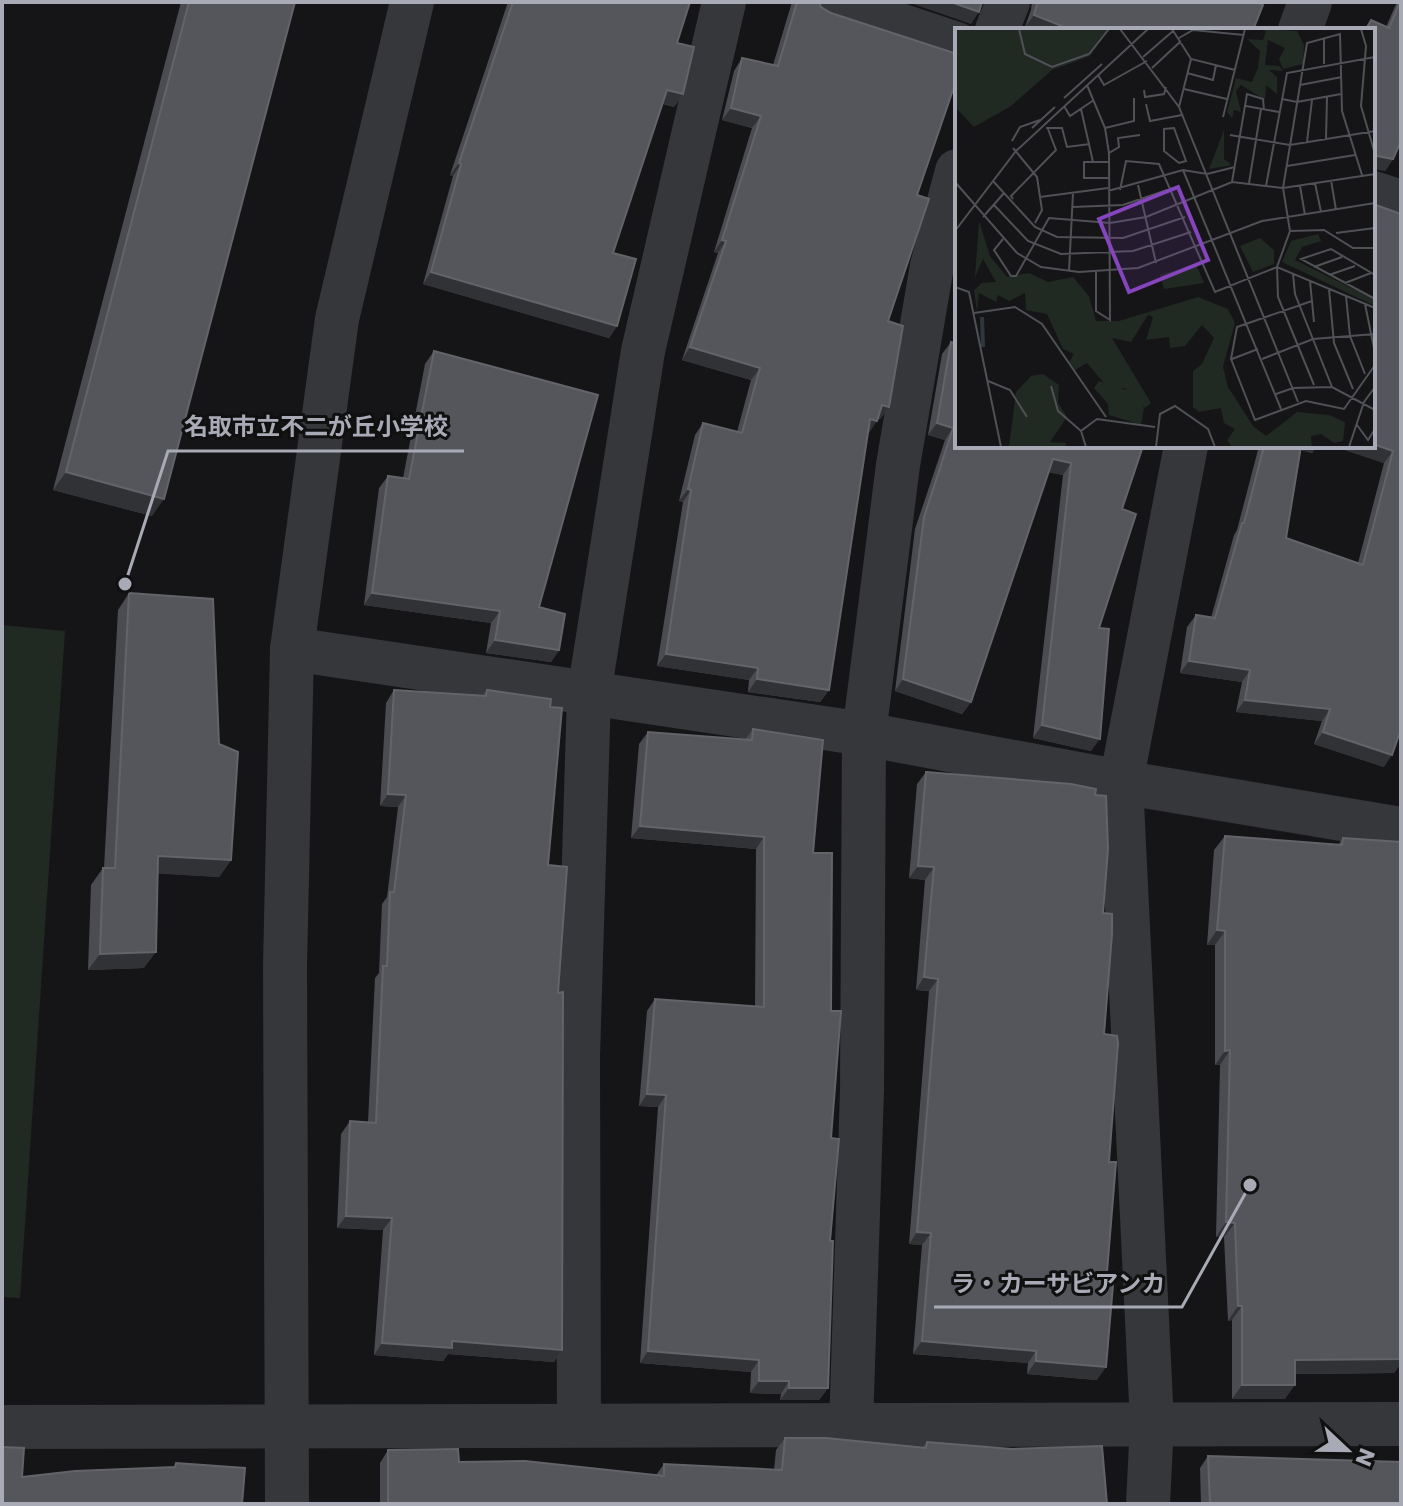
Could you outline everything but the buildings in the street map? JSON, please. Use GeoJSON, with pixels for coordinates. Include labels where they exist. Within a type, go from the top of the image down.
{"type":"FeatureCollection","features":[{"type":"Feature","properties":{"kind":"street"},"geometry":{"type":"LineString","coordinates":[[287,1504],[285,966],[292,649],[337,319],[412,2]]}},
{"type":"Feature","properties":{"kind":"street"},"geometry":{"type":"LineString","coordinates":[[579,1424],[578,1056],[589,694],[643,351],[724,2]]}},
{"type":"Feature","properties":{"kind":"street"},"geometry":{"type":"LineString","coordinates":[[831,2],[955,43]]}},
{"type":"Feature","properties":{"kind":"street"},"geometry":{"type":"LineString","coordinates":[[998,28],[1008,2]]}},
{"type":"Feature","properties":{"kind":"street"},"geometry":{"type":"LineString","coordinates":[[1301,28],[1310,2]]}},
{"type":"Feature","properties":{"kind":"street"},"geometry":{"type":"LineString","coordinates":[[851,1427],[862,1090],[864,734],[903,434],[932,266],[955,179]]}},
{"type":"Feature","properties":{"kind":"street"},"geometry":{"type":"LineString","coordinates":[[1375,194],[1401,202]]}},
{"type":"Feature","properties":{"kind":"street"},"geometry":{"type":"LineString","coordinates":[[1148,1504],[1152,1423],[1121,782],[1186,448]]}},
{"type":"Feature","properties":{"kind":"street"},"geometry":{"type":"LineString","coordinates":[[292,649],[864,734],[1121,782],[1401,829]]}},
{"type":"Feature","properties":{"kind":"street"},"geometry":{"type":"LineString","coordinates":[[2,1427],[1401,1424]]}},
{"type":"Feature","properties":{"kind":"shaded area"},"geometry":{"type":"Polygon","coordinates":[[[2,625],[65,631],[20,1298],[2,1297],[2,625]]]}},
{"type":"Feature","properties":{"kind":"place","name":"名取市立不二が丘小学校"},"geometry":{"type":"Point","coordinates":[125,584]}},
{"type":"Feature","properties":{"kind":"place","name":"ラ・カーサビアンカ"},"geometry":{"type":"Point","coordinates":[1250,1185]}}]}
